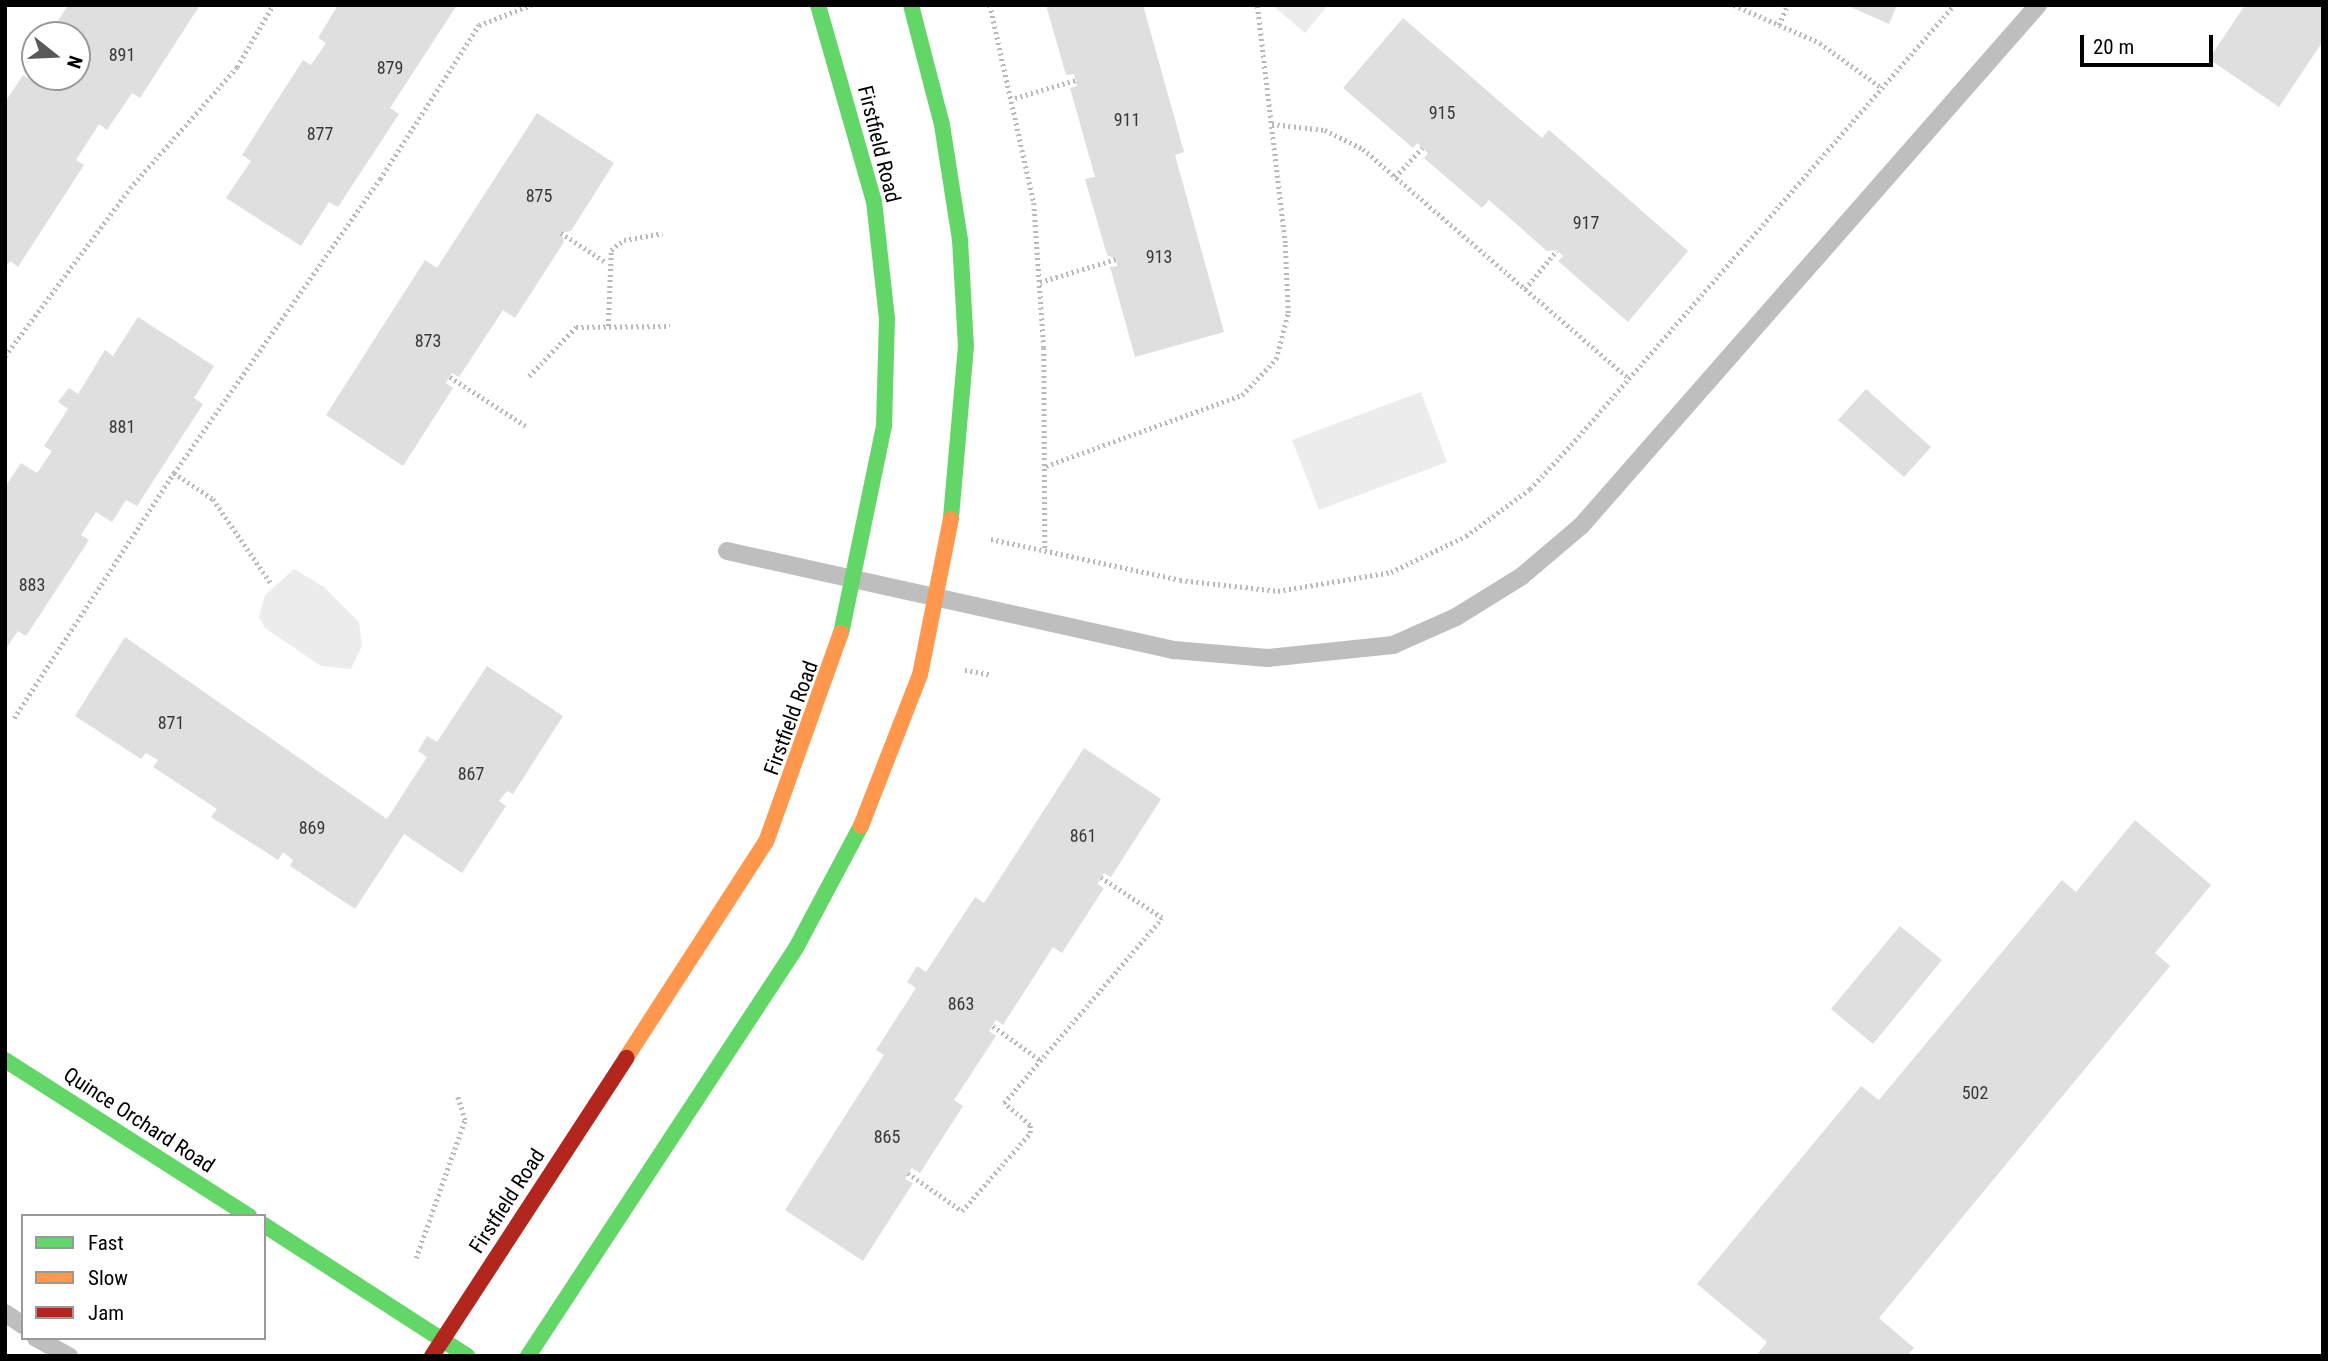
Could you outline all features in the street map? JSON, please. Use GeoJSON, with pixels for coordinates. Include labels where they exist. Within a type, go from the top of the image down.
{"type":"FeatureCollection","features":[{"type":"Feature","properties":{"kind":"street","name":"Firstfield Road"},"geometry":{"type":"LineString","coordinates":[[432,1356],[766,842],[837,654],[856,579],[884,426],[887,318],[874,201],[818,5]]}},
{"type":"Feature","properties":{"kind":"street"},"geometry":{"type":"LineString","coordinates":[[528,1356],[841,869],[880,787],[940,598],[959,460],[965,346],[961,253],[942,125],[911,5]]}},
{"type":"Feature","properties":{"kind":"street","name":"Quince Orchard Road"},"geometry":{"type":"LineString","coordinates":[[5,1060],[246,1214]]}},
{"type":"Feature","properties":{"kind":"street"},"geometry":{"type":"LineString","coordinates":[[266,1226],[467,1356]]}},
{"type":"Feature","properties":{"kind":"lane"},"geometry":{"type":"LineString","coordinates":[[727,551],[1174,650],[1268,657],[1393,645],[1456,617],[1522,576],[1581,526],[2038,5]]}},
{"type":"Feature","properties":{"kind":"lane"},"geometry":{"type":"LineString","coordinates":[[5,1314],[21,1324]]}},
{"type":"Feature","properties":{"kind":"lane"},"geometry":{"type":"LineString","coordinates":[[5,1322],[21,1330]]}},
{"type":"Feature","properties":{"kind":"lane"},"geometry":{"type":"LineString","coordinates":[[40,1340],[69,1356]]}},
{"type":"Feature","properties":{"kind":"lane"},"geometry":{"type":"LineString","coordinates":[[46,1340],[69,1356]]}},
{"type":"Feature","properties":{"kind":"path"},"geometry":{"type":"LineString","coordinates":[[5,356],[130,188],[237,67],[273,5]]}},
{"type":"Feature","properties":{"kind":"path"},"geometry":{"type":"LineString","coordinates":[[14,718],[174,473],[380,179],[479,25],[531,5]]}},
{"type":"Feature","properties":{"kind":"path"},"geometry":{"type":"LineString","coordinates":[[990,5],[1015,98],[1040,282],[1046,467],[1045,549]]}},
{"type":"Feature","properties":{"kind":"path"},"geometry":{"type":"LineString","coordinates":[[1046,467],[1242,395],[1276,359],[1288,313],[1272,124],[1257,5]]}},
{"type":"Feature","properties":{"kind":"path"},"geometry":{"type":"LineString","coordinates":[[1734,5],[1820,43],[1882,89]]}},
{"type":"Feature","properties":{"kind":"path"},"geometry":{"type":"LineString","coordinates":[[1779,25],[1787,5]]}},
{"type":"Feature","properties":{"kind":"path"},"geometry":{"type":"LineString","coordinates":[[981,551],[984,538],[1244,590],[1311,589],[1391,572],[1495,518],[1530,489],[1629,379],[1954,5]]}},
{"type":"Feature","properties":{"kind":"path"},"geometry":{"type":"LineString","coordinates":[[1015,98],[1076,80]]}},
{"type":"Feature","properties":{"kind":"path"},"geometry":{"type":"LineString","coordinates":[[1272,124],[1347,138],[1629,379]]}},
{"type":"Feature","properties":{"kind":"path"},"geometry":{"type":"LineString","coordinates":[[1395,177],[1422,148]]}},
{"type":"Feature","properties":{"kind":"path"},"geometry":{"type":"LineString","coordinates":[[561,233],[607,263]]}},
{"type":"Feature","properties":{"kind":"path"},"geometry":{"type":"LineString","coordinates":[[608,327],[607,263],[616,243],[662,233]]}},
{"type":"Feature","properties":{"kind":"path"},"geometry":{"type":"LineString","coordinates":[[1525,289],[1557,250]]}},
{"type":"Feature","properties":{"kind":"path"},"geometry":{"type":"LineString","coordinates":[[1040,282],[1116,259]]}},
{"type":"Feature","properties":{"kind":"path"},"geometry":{"type":"LineString","coordinates":[[528,376],[576,327],[670,326]]}},
{"type":"Feature","properties":{"kind":"path"},"geometry":{"type":"LineString","coordinates":[[450,377],[526,426]]}},
{"type":"Feature","properties":{"kind":"path"},"geometry":{"type":"LineString","coordinates":[[174,473],[213,499],[272,585]]}},
{"type":"Feature","properties":{"kind":"path"},"geometry":{"type":"LineString","coordinates":[[953,668],[992,676]]}},
{"type":"Feature","properties":{"kind":"path"},"geometry":{"type":"LineString","coordinates":[[908,1173],[962,1211],[1030,1133],[1030,1125],[1004,1103],[1162,918],[1101,878]]}},
{"type":"Feature","properties":{"kind":"path"},"geometry":{"type":"LineString","coordinates":[[993,1026],[1040,1060]]}},
{"type":"Feature","properties":{"kind":"path"},"geometry":{"type":"LineString","coordinates":[[416,1258],[465,1120],[457,1096]]}},
{"type":"Feature","properties":{"kind":"shaded area"},"geometry":{"type":"Polygon","coordinates":[[[1272,5],[1328,5],[1305,33],[1272,5]]]}},
{"type":"Feature","properties":{"kind":"shaded area"},"geometry":{"type":"Polygon","coordinates":[[[1421,392],[1447,462],[1319,510],[1292,440],[1421,392]]]}},
{"type":"Feature","properties":{"kind":"shaded area"},"geometry":{"type":"Polygon","coordinates":[[[294,569],[324,587],[359,622],[362,646],[351,669],[321,666],[265,628],[259,617],[265,595],[294,569]]]}},
{"type":"Feature","properties":{"kind":"building"},"geometry":{"type":"Polygon","coordinates":[[[68,5],[200,5],[140,98],[132,93],[107,130],[99,124],[76,160],[84,165],[18,267],[10,261],[5,268],[5,102],[21,78],[21,91],[91,91],[91,21],[58,21],[68,5]]]}},
{"type":"Feature","properties":{"kind":"building"},"geometry":{"type":"Polygon","coordinates":[[[338,5],[457,5],[390,108],[399,114],[338,207],[329,202],[301,246],[226,198],[251,161],[242,155],[303,60],[311,65],[326,43],[318,38],[338,5]]]}},
{"type":"Feature","properties":{"kind":"building"},"geometry":{"type":"Polygon","coordinates":[[[1046,5],[1143,5],[1184,152],[1175,155],[1224,332],[1135,357],[1110,267],[1117,266],[1116,259],[1107,255],[1085,179],[1095,177],[1070,88],[1077,86],[1074,74],[1066,75],[1046,5]]]}},
{"type":"Feature","properties":{"kind":"building"},"geometry":{"type":"Polygon","coordinates":[[[1846,5],[1897,5],[1889,24],[1846,5]]]}},
{"type":"Feature","properties":{"kind":"building"},"geometry":{"type":"Polygon","coordinates":[[[2245,5],[2323,5],[2323,41],[2279,107],[2209,59],[2245,5]]]}},
{"type":"Feature","properties":{"kind":"building"},"geometry":{"type":"Polygon","coordinates":[[[1403,18],[1542,138],[1549,130],[1688,251],[1628,322],[1558,261],[1563,256],[1557,250],[1547,251],[1489,200],[1482,208],[1424,158],[1428,153],[1417,143],[1413,148],[1343,88],[1403,18]]]}},
{"type":"Feature","properties":{"kind":"building"},"geometry":{"type":"Polygon","coordinates":[[[537,113],[614,163],[571,231],[561,233],[564,242],[515,318],[503,310],[459,377],[452,373],[446,383],[453,388],[403,466],[326,415],[425,260],[437,268],[537,113]]]}},
{"type":"Feature","properties":{"kind":"building"},"geometry":{"type":"Polygon","coordinates":[[[138,317],[214,366],[194,398],[203,404],[137,506],[126,500],[112,522],[96,512],[81,535],[89,540],[26,636],[18,631],[5,650],[5,487],[21,463],[37,473],[52,451],[44,446],[68,409],[58,402],[69,388],[78,394],[105,350],[113,356],[138,317]]]}},
{"type":"Feature","properties":{"kind":"building"},"geometry":{"type":"Polygon","coordinates":[[[1866,389],[1931,447],[1904,477],[1838,420],[1866,389]]]}},
{"type":"Feature","properties":{"kind":"building"},"geometry":{"type":"Polygon","coordinates":[[[125,637],[387,819],[427,757],[418,751],[427,736],[437,742],[487,666],[563,716],[513,794],[507,791],[499,801],[506,806],[462,873],[404,834],[355,909],[290,866],[293,860],[283,852],[278,860],[211,817],[217,809],[153,767],[158,760],[146,753],[141,759],[75,716],[125,637]]]}},
{"type":"Feature","properties":{"kind":"building"},"geometry":{"type":"Polygon","coordinates":[[[1084,748],[1161,799],[1111,877],[1104,873],[1097,884],[1104,888],[1062,953],[1053,947],[1003,1025],[996,1020],[989,1031],[996,1036],[954,1100],[963,1106],[920,1173],[912,1168],[908,1173],[905,1179],[913,1183],[863,1261],[785,1210],[884,1055],[876,1050],[916,988],[907,982],[917,966],[926,972],[975,897],[984,903],[1084,748]]]}},
{"type":"Feature","properties":{"kind":"building"},"geometry":{"type":"Polygon","coordinates":[[[2135,820],[2211,885],[2155,953],[2170,966],[1879,1318],[1914,1348],[1907,1356],[1756,1356],[1767,1342],[1697,1284],[1861,1086],[1879,1100],[2062,880],[2076,892],[2135,820]]]}},
{"type":"Feature","properties":{"kind":"building"},"geometry":{"type":"Polygon","coordinates":[[[1900,926],[1942,960],[1873,1044],[1831,1009],[1900,926]]]}},
{"type":"Feature","properties":{"kind":"traffic: fast"},"geometry":{"type":"LineString","coordinates":[[818,5],[874,201],[887,318],[884,426],[841,633]]}},
{"type":"Feature","properties":{"kind":"traffic: fast"},"geometry":{"type":"LineString","coordinates":[[911,5],[942,125],[960,240],[966,346],[951,519]]}},
{"type":"Feature","properties":{"kind":"traffic: fast"},"geometry":{"type":"LineString","coordinates":[[528,1356],[796,948],[861,826]]}},
{"type":"Feature","properties":{"kind":"traffic: fast"},"geometry":{"type":"LineString","coordinates":[[5,1060],[246,1214]]}},
{"type":"Feature","properties":{"kind":"traffic: fast"},"geometry":{"type":"LineString","coordinates":[[266,1226],[467,1356]]}},
{"type":"Feature","properties":{"kind":"traffic: slow"},"geometry":{"type":"LineString","coordinates":[[861,826],[920,675],[951,519]]}},
{"type":"Feature","properties":{"kind":"traffic: slow"},"geometry":{"type":"LineString","coordinates":[[626,1058],[766,842],[841,633]]}},
{"type":"Feature","properties":{"kind":"traffic: jam"},"geometry":{"type":"LineString","coordinates":[[432,1356],[626,1058]]}}]}
